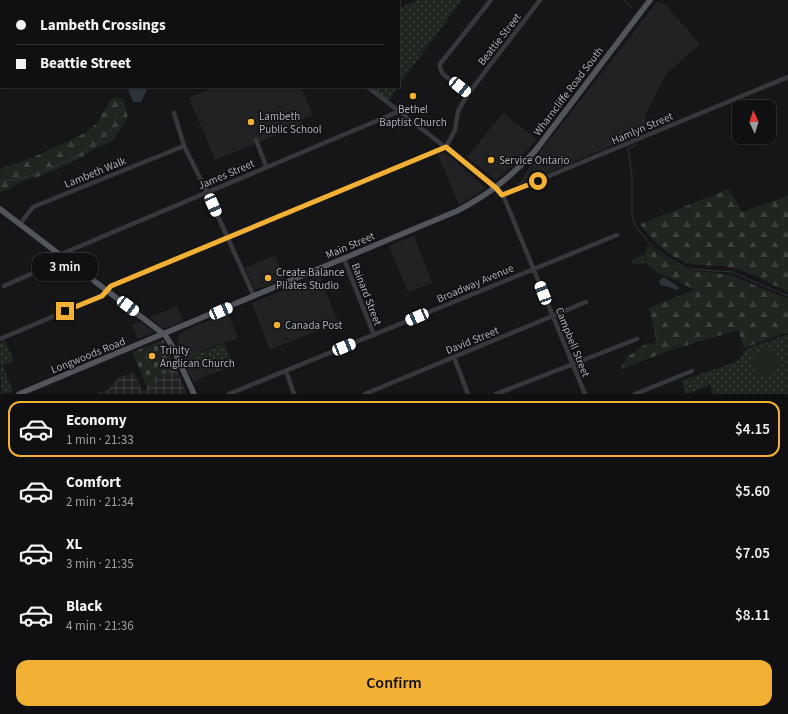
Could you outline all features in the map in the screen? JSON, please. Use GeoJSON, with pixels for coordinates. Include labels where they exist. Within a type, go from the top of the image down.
{"type":"FeatureCollection","features":[{"type":"Feature","properties":{"kind":"main road","name":"Wharncliffe Road South"},"geometry":{"type":"LineString","coordinates":[[496,188],[514,174],[535,151],[650,0]]}},
{"type":"Feature","properties":{"kind":"main road","name":"Main Street"},"geometry":{"type":"LineString","coordinates":[[165,335],[457,211],[496,188]]}},
{"type":"Feature","properties":{"kind":"main road"},"geometry":{"type":"LineString","coordinates":[[0,209],[165,335],[172,346],[194,394]]}},
{"type":"Feature","properties":{"kind":"main road","name":"Longwoods Road"},"geometry":{"type":"LineString","coordinates":[[19,394],[165,335]]}},
{"type":"Feature","properties":{"kind":"street"},"geometry":{"type":"LineString","coordinates":[[468,94],[443,74],[440,64],[491,0]]}},
{"type":"Feature","properties":{"kind":"street","name":"Beattie Street"},"geometry":{"type":"LineString","coordinates":[[446,147],[455,130],[458,110],[468,94],[540,0]]}},
{"type":"Feature","properties":{"kind":"street","name":"Hamlyn Street"},"geometry":{"type":"LineString","coordinates":[[502,195],[788,77]]}},
{"type":"Feature","properties":{"kind":"street","name":"Campbell Street"},"geometry":{"type":"LineString","coordinates":[[369,88],[446,147],[496,188],[502,195],[585,394]]}},
{"type":"Feature","properties":{"kind":"street","name":"James Street"},"geometry":{"type":"LineString","coordinates":[[59,255],[266,166],[400,111]]}},
{"type":"Feature","properties":{"kind":"street"},"geometry":{"type":"LineString","coordinates":[[174,113],[184,146],[207,192],[254,296]]}},
{"type":"Feature","properties":{"kind":"street"},"geometry":{"type":"LineString","coordinates":[[256,140],[266,166]]}},
{"type":"Feature","properties":{"kind":"street","name":"Lambeth Walk"},"geometry":{"type":"LineString","coordinates":[[20,224],[33,207],[184,146]]}},
{"type":"Feature","properties":{"kind":"street"},"geometry":{"type":"LineString","coordinates":[[0,339],[102,296],[111,286],[446,147]]}},
{"type":"Feature","properties":{"kind":"street","name":"Broadway Avenue"},"geometry":{"type":"LineString","coordinates":[[229,394],[617,235]]}},
{"type":"Feature","properties":{"kind":"street"},"geometry":{"type":"LineString","coordinates":[[4,286],[65,259]]}},
{"type":"Feature","properties":{"kind":"street","name":"Bainard Street"},"geometry":{"type":"LineString","coordinates":[[344,259],[374,335]]}},
{"type":"Feature","properties":{"kind":"street","name":"David Street"},"geometry":{"type":"LineString","coordinates":[[365,394],[586,302]]}},
{"type":"Feature","properties":{"kind":"street"},"geometry":{"type":"LineString","coordinates":[[496,394],[637,339]]}},
{"type":"Feature","properties":{"kind":"street"},"geometry":{"type":"LineString","coordinates":[[454,357],[468,394]]}},
{"type":"Feature","properties":{"kind":"street"},"geometry":{"type":"LineString","coordinates":[[286,371],[294,394]]}},
{"type":"Feature","properties":{"kind":"street"},"geometry":{"type":"LineString","coordinates":[[635,394],[692,371]]}},
{"type":"Feature","properties":{"kind":"shaded area"},"geometry":{"type":"Polygon","coordinates":[[[657,2],[665,4],[700,44],[666,74],[644,118],[653,128],[517,186],[539,153],[657,2]]]}},
{"type":"Feature","properties":{"kind":"shaded area"},"geometry":{"type":"Polygon","coordinates":[[[127,88],[148,88],[141,102],[133,102],[127,88]]]}},
{"type":"Feature","properties":{"kind":"shaded area","name":"Lambeth Public School"},"geometry":{"type":"Polygon","coordinates":[[[213,88],[301,88],[313,115],[301,120],[303,124],[215,160],[189,98],[213,88]]]}},
{"type":"Feature","properties":{"kind":"shaded area"},"geometry":{"type":"Polygon","coordinates":[[[503,113],[537,139],[514,165],[496,180],[467,157],[503,113]]]}},
{"type":"Feature","properties":{"kind":"shaded area"},"geometry":{"type":"Polygon","coordinates":[[[444,152],[486,188],[459,205],[438,155],[444,152]]]}},
{"type":"Feature","properties":{"kind":"shaded area"},"geometry":{"type":"Polygon","coordinates":[[[414,235],[432,283],[408,292],[389,246],[414,235]]]}},
{"type":"Feature","properties":{"kind":"shaded area"},"geometry":{"type":"Polygon","coordinates":[[[275,255],[284,278],[255,290],[245,268],[275,255]]]}},
{"type":"Feature","properties":{"kind":"shaded area"},"geometry":{"type":"Polygon","coordinates":[[[320,275],[338,322],[270,350],[252,303],[320,275]]]}},
{"type":"Feature","properties":{"kind":"shaded area"},"geometry":{"type":"Polygon","coordinates":[[[664,277],[679,287],[678,290],[661,285],[659,281],[664,277]]]}},
{"type":"Feature","properties":{"kind":"shaded area"},"geometry":{"type":"Polygon","coordinates":[[[177,306],[183,321],[164,329],[150,317],[177,306]]]}},
{"type":"Feature","properties":{"kind":"shaded area"},"geometry":{"type":"Polygon","coordinates":[[[228,313],[238,338],[199,352],[200,355],[184,361],[177,344],[179,335],[185,330],[228,313]]]}},
{"type":"Feature","properties":{"kind":"shaded area"},"geometry":{"type":"Polygon","coordinates":[[[139,321],[154,332],[138,339],[132,324],[139,321]]]}},
{"type":"Feature","properties":{"kind":"shaded area"},"geometry":{"type":"Polygon","coordinates":[[[205,360],[211,373],[194,382],[186,368],[205,360]]]}},
{"type":"Feature","properties":{"kind":"shaded area"},"geometry":{"type":"Polygon","coordinates":[[[176,368],[187,394],[96,394],[109,389],[119,377],[134,373],[142,391],[155,386],[153,377],[176,368]]]}},
{"type":"Feature","properties":{"kind":"green space"},"geometry":{"type":"Polygon","coordinates":[[[418,0],[462,0],[400,84],[400,8],[418,0]]]}},
{"type":"Feature","properties":{"kind":"green space"},"geometry":{"type":"Polygon","coordinates":[[[365,88],[397,88],[386,104],[365,88]]]}},
{"type":"Feature","properties":{"kind":"green space"},"geometry":{"type":"Polygon","coordinates":[[[112,98],[123,98],[128,118],[113,140],[49,173],[24,181],[0,193],[0,169],[36,156],[85,133],[97,123],[112,98]]]}},
{"type":"Feature","properties":{"kind":"green space"},"geometry":{"type":"Polygon","coordinates":[[[729,189],[742,212],[788,196],[788,292],[737,269],[724,266],[697,265],[684,262],[669,254],[640,224],[729,189]]]}},
{"type":"Feature","properties":{"kind":"green space"},"geometry":{"type":"Polygon","coordinates":[[[648,245],[654,251],[688,270],[731,275],[788,299],[788,332],[744,348],[738,330],[668,351],[620,370],[627,357],[647,343],[655,344],[656,339],[649,308],[694,290],[674,279],[659,274],[646,263],[633,264],[632,260],[645,254],[648,245]]]}},
{"type":"Feature","properties":{"kind":"green space"},"geometry":{"type":"Polygon","coordinates":[[[788,334],[788,394],[713,394],[710,385],[686,394],[681,381],[738,361],[746,349],[788,334]]]}},
{"type":"Feature","properties":{"kind":"green space"},"geometry":{"type":"Polygon","coordinates":[[[163,340],[176,368],[153,377],[156,386],[148,389],[132,352],[163,340]]]}},
{"type":"Feature","properties":{"kind":"green space"},"geometry":{"type":"Polygon","coordinates":[[[5,341],[14,360],[3,366],[13,392],[1,394],[0,343],[5,341]]]}},
{"type":"Feature","properties":{"kind":"green space"},"geometry":{"type":"Polygon","coordinates":[[[224,344],[234,365],[212,374],[205,360],[186,368],[184,361],[199,355],[199,353],[224,344]]]}},
{"type":"Feature","properties":{"kind":"green space"},"geometry":{"type":"Polygon","coordinates":[[[773,347],[779,361],[777,368],[767,375],[757,376],[751,357],[755,353],[773,347]]]}},
{"type":"Feature","properties":{"kind":"waterway"},"geometry":{"type":"LineString","coordinates":[[624,0],[632,7]]}},
{"type":"Feature","properties":{"kind":"waterway"},"geometry":{"type":"LineString","coordinates":[[0,181],[27,177],[77,156],[92,147],[104,137],[112,128],[116,117]]}},
{"type":"Feature","properties":{"kind":"waterway"},"geometry":{"type":"LineString","coordinates":[[637,144],[628,149],[632,175],[632,215],[635,225],[654,249],[688,269],[732,272],[788,296]]}},
{"type":"Feature","properties":{"kind":"place","name":"Bethel Baptist Church"},"geometry":{"type":"Point","coordinates":[413,96]}},
{"type":"Feature","properties":{"kind":"place","name":"Lambeth Public School"},"geometry":{"type":"Point","coordinates":[251,122]}},
{"type":"Feature","properties":{"kind":"place","name":"Service Ontario"},"geometry":{"type":"Point","coordinates":[491,160]}},
{"type":"Feature","properties":{"kind":"place","name":"Create Balance Pilates Studio"},"geometry":{"type":"Point","coordinates":[268,278]}},
{"type":"Feature","properties":{"kind":"place","name":"Canada Post"},"geometry":{"type":"Point","coordinates":[277,325]}},
{"type":"Feature","properties":{"kind":"place","name":"Trinity Anglican Church"},"geometry":{"type":"Point","coordinates":[152,356]}},
{"type":"Feature","properties":{"kind":"route"},"geometry":{"type":"LineString","coordinates":[[65,311],[102,296],[111,286],[446,147],[496,188],[502,195],[538,181]]}}]}
